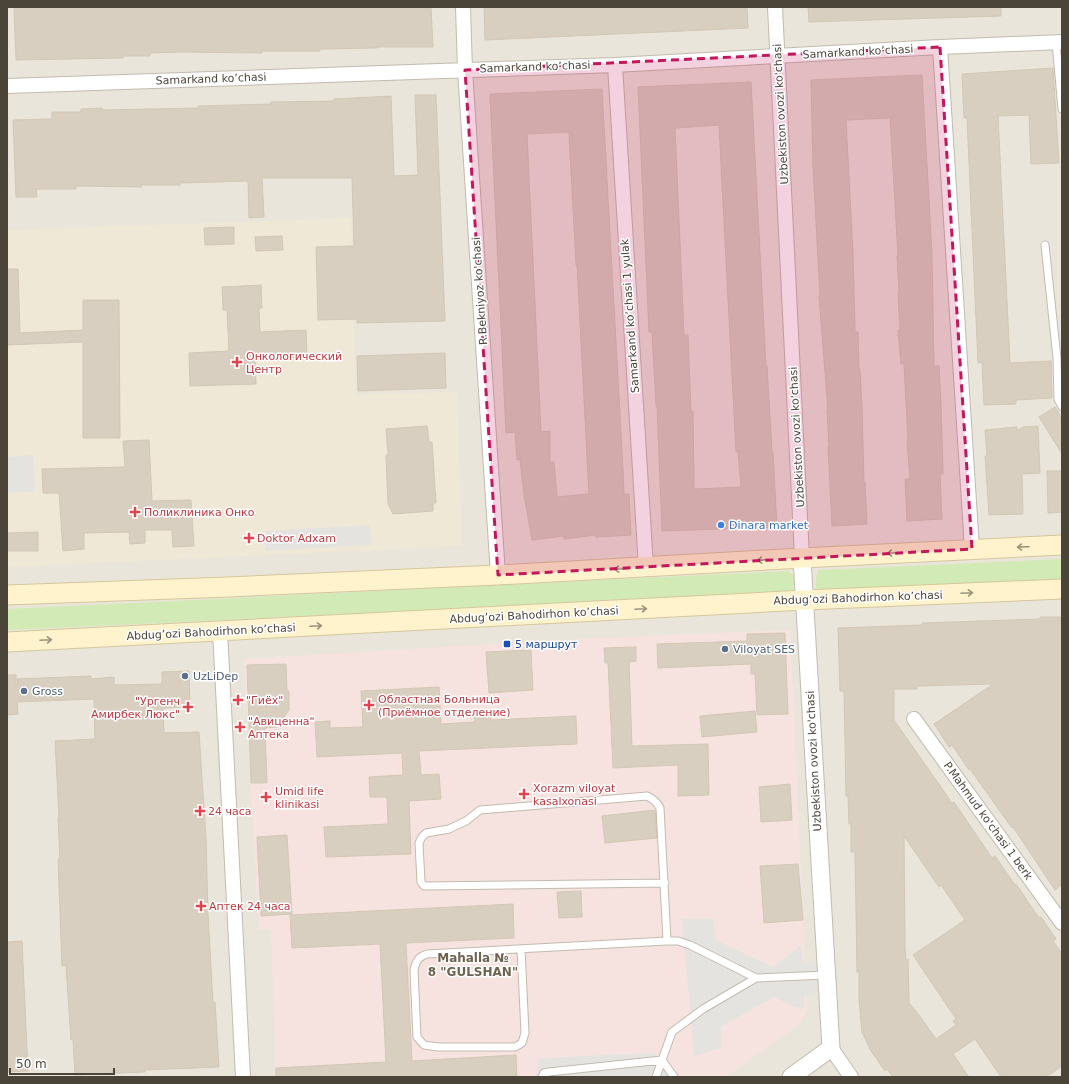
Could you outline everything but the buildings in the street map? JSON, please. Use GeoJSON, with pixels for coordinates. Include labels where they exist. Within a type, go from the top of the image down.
{"type":"FeatureCollection","features":[{"type":"Feature","properties":{"kind":"main road"},"geometry":{"type":"LineString","coordinates":[[7,595],[498,575],[1062,545]]}},
{"type":"Feature","properties":{"kind":"main road","name":"Abdug’ozi Bahodirhon ko’chasi"},"geometry":{"type":"LineString","coordinates":[[7,642],[804,600],[1062,589]]}},
{"type":"Feature","properties":{"kind":"street","name":"R.Bekniyoz ko'chasi"},"geometry":{"type":"LineString","coordinates":[[463,7],[465,70],[498,575]]}},
{"type":"Feature","properties":{"kind":"street","name":"Uzbekiston ovozi ko'chasi"},"geometry":{"type":"LineString","coordinates":[[775,7],[804,600],[831,1048]]}},
{"type":"Feature","properties":{"kind":"street","name":"Samarkand ko’chasi"},"geometry":{"type":"LineString","coordinates":[[7,86],[615,65],[1059,42]]}},
{"type":"Feature","properties":{"kind":"street"},"geometry":{"type":"LineString","coordinates":[[940,47],[972,549]]}},
{"type":"Feature","properties":{"kind":"street","name":"Samarkand ko’chasi 1 yulak"},"geometry":{"type":"LineString","coordinates":[[615,65],[646,567]]}},
{"type":"Feature","properties":{"kind":"street"},"geometry":{"type":"LineString","coordinates":[[220,631],[243,1077]]}},
{"type":"Feature","properties":{"kind":"street","name":"P.Mahmud ko'chasi 1 berk"},"geometry":{"type":"LineString","coordinates":[[914,719],[1062,923]]}},
{"type":"Feature","properties":{"kind":"street"},"geometry":{"type":"LineString","coordinates":[[791,1077],[831,1048],[851,1077]]}},
{"type":"Feature","properties":{"kind":"lane"},"geometry":{"type":"LineString","coordinates":[[1059,42],[1062,109]]}},
{"type":"Feature","properties":{"kind":"lane"},"geometry":{"type":"LineString","coordinates":[[1045,245],[1057,358],[1058,399],[1062,407]]}},
{"type":"Feature","properties":{"kind":"lane"},"geometry":{"type":"LineString","coordinates":[[665,884],[424,886],[421,882],[420,843],[422,837],[426,833],[449,829],[466,821],[480,810],[647,796],[657,803],[660,808],[665,884],[667,941]]}},
{"type":"Feature","properties":{"kind":"lane"},"geometry":{"type":"LineString","coordinates":[[521,949],[525,1033],[522,1043],[515,1046],[438,1047],[424,1045],[417,1037],[414,970],[416,961],[420,956],[427,954],[667,941],[678,941],[690,945],[756,978]]}},
{"type":"Feature","properties":{"kind":"lane"},"geometry":{"type":"LineString","coordinates":[[656,1077],[672,1032],[703,1009],[756,978],[827,975]]}},
{"type":"Feature","properties":{"kind":"lane"},"geometry":{"type":"LineString","coordinates":[[542,1077],[544,1073],[549,1072],[662,1060]]}},
{"type":"Feature","properties":{"kind":"lane"},"geometry":{"type":"LineString","coordinates":[[662,1060],[674,1077]]}},
{"type":"Feature","properties":{"kind":"highlighted area"},"geometry":{"type":"Polygon","coordinates":[[[940,47],[972,549],[498,575],[465,70],[940,47]]]}},
{"type":"Feature","properties":{"kind":"shaded area"},"geometry":{"type":"Polygon","coordinates":[[[7,7],[1062,7],[1062,1077],[7,1077],[7,7]]]}},
{"type":"Feature","properties":{"kind":"shaded area"},"geometry":{"type":"Polygon","coordinates":[[[351,218],[356,395],[457,392],[462,546],[7,567],[7,230],[351,218]]]}},
{"type":"Feature","properties":{"kind":"shaded area"},"geometry":{"type":"Polygon","coordinates":[[[33,455],[35,491],[7,493],[7,457],[33,455]]]}},
{"type":"Feature","properties":{"kind":"shaded area"},"geometry":{"type":"Polygon","coordinates":[[[370,525],[371,545],[266,551],[265,531],[370,525]]]}},
{"type":"Feature","properties":{"kind":"shaded area","name":"Xorazm viloyat kasalxonasi"},"geometry":{"type":"Polygon","coordinates":[[[790,630],[807,1011],[798,1025],[726,1077],[276,1077],[271,929],[259,930],[244,659],[578,639],[790,630]]]}},
{"type":"Feature","properties":{"kind":"shaded area"},"geometry":{"type":"Polygon","coordinates":[[[682,919],[713,919],[716,940],[773,967],[800,946],[804,963],[816,963],[817,993],[805,994],[804,1009],[794,1007],[774,997],[721,1027],[721,1048],[694,1056],[682,919]]]}},
{"type":"Feature","properties":{"kind":"shaded area"},"geometry":{"type":"Polygon","coordinates":[[[654,1053],[671,1077],[536,1077],[539,1058],[654,1053]]]}},
{"type":"Feature","properties":{"kind":"green space"},"geometry":{"type":"Polygon","coordinates":[[[1062,559],[1062,582],[821,592],[816,587],[816,577],[819,570],[1062,559]]]}},
{"type":"Feature","properties":{"kind":"green space"},"geometry":{"type":"Polygon","coordinates":[[[788,571],[794,576],[793,591],[787,594],[7,630],[7,609],[788,571]]]}},
{"type":"Feature","properties":{"kind":"place","name":"Онкологический Центр"},"geometry":{"type":"Point","coordinates":[237,362]}},
{"type":"Feature","properties":{"kind":"place","name":"Поликлиника Онко"},"geometry":{"type":"Point","coordinates":[135,512]}},
{"type":"Feature","properties":{"kind":"place","name":"Dinara market"},"geometry":{"type":"Point","coordinates":[721,525]}},
{"type":"Feature","properties":{"kind":"place","name":"Doktor Adxam"},"geometry":{"type":"Point","coordinates":[249,538]}},
{"type":"Feature","properties":{"kind":"place","name":"5 маршрут"},"geometry":{"type":"Point","coordinates":[507,644]}},
{"type":"Feature","properties":{"kind":"place","name":"Viloyat SES"},"geometry":{"type":"Point","coordinates":[725,649]}},
{"type":"Feature","properties":{"kind":"place","name":"UzLiDep"},"geometry":{"type":"Point","coordinates":[185,676]}},
{"type":"Feature","properties":{"kind":"place","name":"Gross"},"geometry":{"type":"Point","coordinates":[24,691]}},
{"type":"Feature","properties":{"kind":"place","name":"\"Гиёх\""},"geometry":{"type":"Point","coordinates":[238,700]}},
{"type":"Feature","properties":{"kind":"place","name":"Областная Больница (Приёмное отделение)"},"geometry":{"type":"Point","coordinates":[369,705]}},
{"type":"Feature","properties":{"kind":"place","name":"\"Ургенч Амирбек Люкс\""},"geometry":{"type":"Point","coordinates":[188,707]}},
{"type":"Feature","properties":{"kind":"place","name":"\"Авиценна\" Аптека"},"geometry":{"type":"Point","coordinates":[240,727]}},
{"type":"Feature","properties":{"kind":"place","name":"Xorazm viloyat kasalxonasi"},"geometry":{"type":"Point","coordinates":[524,794]}},
{"type":"Feature","properties":{"kind":"place","name":"Umid life klinikasi"},"geometry":{"type":"Point","coordinates":[266,797]}},
{"type":"Feature","properties":{"kind":"place","name":"24 часа"},"geometry":{"type":"Point","coordinates":[200,811]}},
{"type":"Feature","properties":{"kind":"place","name":"Аптек 24 часа"},"geometry":{"type":"Point","coordinates":[201,906]}},
{"type":"Feature","properties":{"kind":"district","name":"Mahalla № 8 \"GULSHAN\""},"geometry":{"type":"Point","coordinates":[473,965]}}]}
